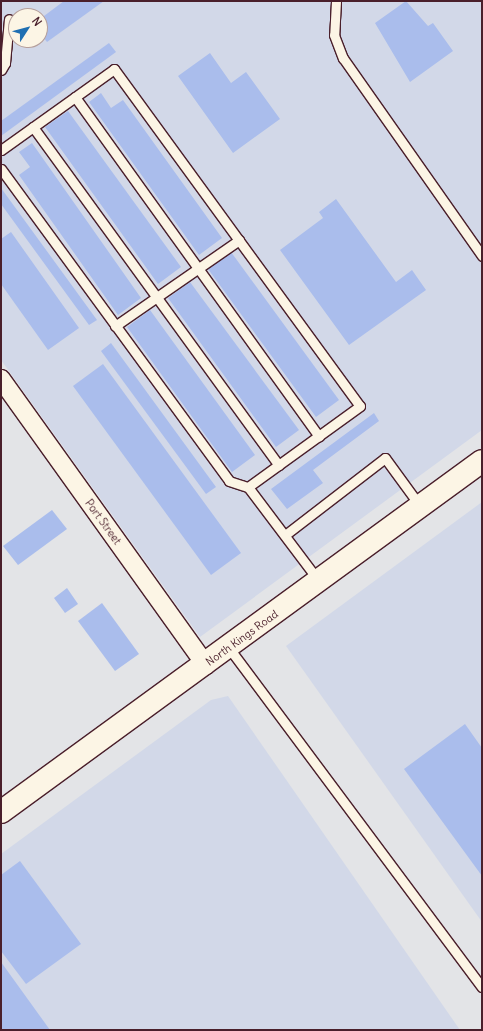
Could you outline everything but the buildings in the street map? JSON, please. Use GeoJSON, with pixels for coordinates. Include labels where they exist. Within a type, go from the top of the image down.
{"type":"FeatureCollection","features":[{"type":"Feature","properties":{"kind":"main road","name":"North Kings Road"},"geometry":{"type":"LineString","coordinates":[[1,812],[229,648],[482,461]]}},
{"type":"Feature","properties":{"kind":"street","name":"Port Street"},"geometry":{"type":"LineString","coordinates":[[1,379],[206,664]]}},
{"type":"Feature","properties":{"kind":"lane"},"geometry":{"type":"LineString","coordinates":[[336,1],[334,35],[343,58],[482,256]]}},
{"type":"Feature","properties":{"kind":"lane"},"geometry":{"type":"LineString","coordinates":[[1,70],[5,63],[8,30]]}},
{"type":"Feature","properties":{"kind":"lane"},"geometry":{"type":"LineString","coordinates":[[1,150],[114,69],[360,406],[248,487]]}},
{"type":"Feature","properties":{"kind":"lane"},"geometry":{"type":"LineString","coordinates":[[75,97],[319,436]]}},
{"type":"Feature","properties":{"kind":"lane"},"geometry":{"type":"LineString","coordinates":[[33,127],[279,465]]}},
{"type":"Feature","properties":{"kind":"lane"},"geometry":{"type":"LineString","coordinates":[[1,169],[229,480],[248,487],[319,581]]}},
{"type":"Feature","properties":{"kind":"lane"},"geometry":{"type":"LineString","coordinates":[[115,326],[239,240]]}},
{"type":"Feature","properties":{"kind":"lane"},"geometry":{"type":"LineString","coordinates":[[285,535],[385,458],[420,506]]}},
{"type":"Feature","properties":{"kind":"lane"},"geometry":{"type":"LineString","coordinates":[[229,648],[482,987]]}},
{"type":"Feature","properties":{"kind":"shaded area"},"geometry":{"type":"Polygon","coordinates":[[[1,1],[482,1],[482,430],[200,637],[1,360],[1,1]]]}},
{"type":"Feature","properties":{"kind":"shaded area"},"geometry":{"type":"Polygon","coordinates":[[[482,502],[482,922],[286,646],[482,502]]]}},
{"type":"Feature","properties":{"kind":"shaded area"},"geometry":{"type":"Polygon","coordinates":[[[228,696],[460,1030],[1,1030],[1,854],[211,700],[228,696]]]}}]}
